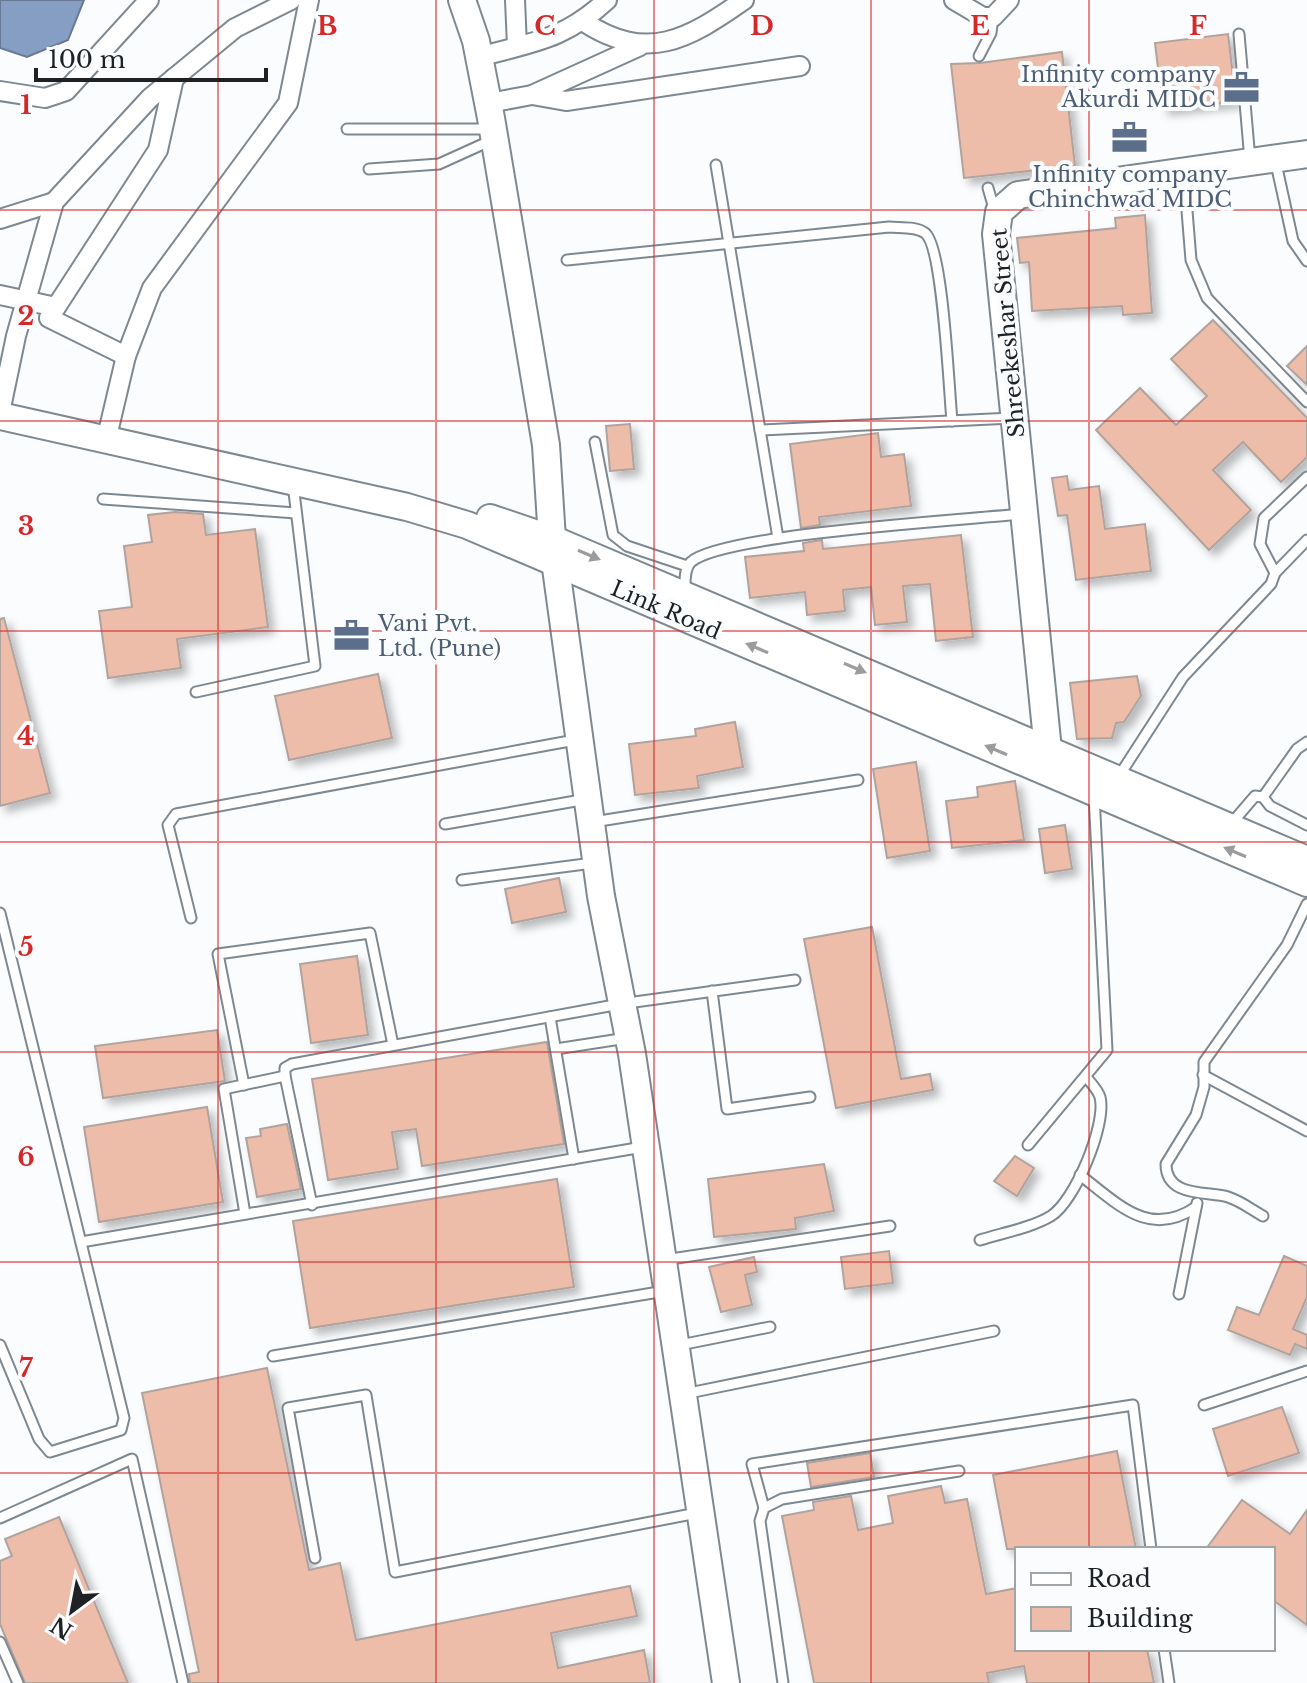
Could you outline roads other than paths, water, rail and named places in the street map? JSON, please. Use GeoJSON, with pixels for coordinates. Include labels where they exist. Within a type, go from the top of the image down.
{"type":"FeatureCollection","features":[{"type":"Feature","properties":{"kind":"street"},"geometry":{"type":"LineString","coordinates":[[0,91],[45,98],[66,91],[149,0]]}},
{"type":"Feature","properties":{"kind":"street"},"geometry":{"type":"LineString","coordinates":[[1,407],[6,349],[25,303],[54,202],[150,98],[235,28],[291,0]]}},
{"type":"Feature","properties":{"kind":"street"},"geometry":{"type":"LineString","coordinates":[[109,435],[126,356],[152,288],[288,103],[309,0]]}},
{"type":"Feature","properties":{"kind":"street"},"geometry":{"type":"LineString","coordinates":[[462,0],[479,57],[492,124],[546,445],[554,551],[596,862],[646,1146],[726,1683]]}},
{"type":"Feature","properties":{"kind":"street"},"geometry":{"type":"LineString","coordinates":[[515,0],[517,46]]}},
{"type":"Feature","properties":{"kind":"street"},"geometry":{"type":"LineString","coordinates":[[479,57],[560,35],[584,22],[607,0]]}},
{"type":"Feature","properties":{"kind":"street"},"geometry":{"type":"LineString","coordinates":[[492,124],[532,95],[640,46],[674,39],[744,0]]}},
{"type":"Feature","properties":{"kind":"street"},"geometry":{"type":"LineString","coordinates":[[954,0],[983,17],[993,17],[1009,0]]}},
{"type":"Feature","properties":{"kind":"street"},"geometry":{"type":"LineString","coordinates":[[584,22],[607,37],[640,46]]}},
{"type":"Feature","properties":{"kind":"street"},"geometry":{"type":"LineString","coordinates":[[532,95],[566,101],[800,66]]}},
{"type":"Feature","properties":{"kind":"street"},"geometry":{"type":"LineString","coordinates":[[126,356],[49,318],[158,150],[174,78]]}},
{"type":"Feature","properties":{"kind":"street","name":"Shreekeshar Street"},"geometry":{"type":"LineString","coordinates":[[1044,760],[997,219],[1005,203],[1018,195],[1307,154]]}},
{"type":"Feature","properties":{"kind":"street"},"geometry":{"type":"LineString","coordinates":[[0,219],[54,202]]}},
{"type":"Feature","properties":{"kind":"street"},"geometry":{"type":"LineString","coordinates":[[0,295],[25,303],[56,307]]}},
{"type":"Feature","properties":{"kind":"street","name":"Link Road"},"geometry":{"type":"LineString","coordinates":[[1,407],[293,484],[407,507],[554,551],[684,595],[1044,760],[1093,792],[1307,883]]}},
{"type":"Feature","properties":{"kind":"street","name":"Link Road"},"geometry":{"type":"LineString","coordinates":[[109,435],[396,490],[554,551],[1044,760],[1117,779],[1307,860]]}},
{"type":"Feature","properties":{"kind":"lane"},"geometry":{"type":"LineString","coordinates":[[979,56],[991,33],[993,17]]}},
{"type":"Feature","properties":{"kind":"lane"},"geometry":{"type":"LineString","coordinates":[[1239,34],[1263,159],[1293,241],[1307,261]]}},
{"type":"Feature","properties":{"kind":"lane"},"geometry":{"type":"LineString","coordinates":[[347,129],[492,124]]}},
{"type":"Feature","properties":{"kind":"lane"},"geometry":{"type":"LineString","coordinates":[[369,169],[439,164],[492,124]]}},
{"type":"Feature","properties":{"kind":"lane"},"geometry":{"type":"LineString","coordinates":[[716,165],[778,538]]}},
{"type":"Feature","properties":{"kind":"lane"},"geometry":{"type":"LineString","coordinates":[[1184,171],[1191,260],[1207,298],[1307,402]]}},
{"type":"Feature","properties":{"kind":"lane"},"geometry":{"type":"LineString","coordinates":[[988,188],[997,219]]}},
{"type":"Feature","properties":{"kind":"lane"},"geometry":{"type":"LineString","coordinates":[[567,260],[889,227],[916,228],[927,234],[933,245],[938,271],[952,421]]}},
{"type":"Feature","properties":{"kind":"lane"},"geometry":{"type":"LineString","coordinates":[[760,430],[1015,418]]}},
{"type":"Feature","properties":{"kind":"lane"},"geometry":{"type":"LineString","coordinates":[[595,442],[613,535],[627,546],[687,566]]}},
{"type":"Feature","properties":{"kind":"lane"},"geometry":{"type":"LineString","coordinates":[[1275,573],[1260,544],[1264,518],[1307,477]]}},
{"type":"Feature","properties":{"kind":"lane"},"geometry":{"type":"LineString","coordinates":[[196,692],[315,666],[293,484]]}},
{"type":"Feature","properties":{"kind":"lane"},"geometry":{"type":"LineString","coordinates":[[103,499],[296,513]]}},
{"type":"Feature","properties":{"kind":"lane"},"geometry":{"type":"LineString","coordinates":[[684,595],[687,566],[703,554],[722,548],[778,538],[1024,514]]}},
{"type":"Feature","properties":{"kind":"lane"},"geometry":{"type":"LineString","coordinates":[[1117,779],[1183,677],[1263,595],[1275,573],[1307,540]]}},
{"type":"Feature","properties":{"kind":"lane"},"geometry":{"type":"LineString","coordinates":[[191,918],[168,825],[176,814],[579,739]]}},
{"type":"Feature","properties":{"kind":"lane"},"geometry":{"type":"LineString","coordinates":[[1263,797],[1297,749],[1307,742]]}},
{"type":"Feature","properties":{"kind":"lane"},"geometry":{"type":"LineString","coordinates":[[445,824],[858,780]]}},
{"type":"Feature","properties":{"kind":"lane"},"geometry":{"type":"LineString","coordinates":[[1028,1145],[1103,1057],[1108,1044],[1093,792]]}},
{"type":"Feature","properties":{"kind":"lane"},"geometry":{"type":"LineString","coordinates":[[1228,827],[1255,796],[1263,797],[1270,806],[1307,825]]}},
{"type":"Feature","properties":{"kind":"lane"},"geometry":{"type":"LineString","coordinates":[[462,880],[596,862]]}},
{"type":"Feature","properties":{"kind":"lane"},"geometry":{"type":"LineString","coordinates":[[1263,1216],[1224,1196],[1199,1196],[1179,1186],[1166,1170],[1166,1164],[1196,1115],[1204,1087],[1204,1062],[1287,945],[1307,904]]}},
{"type":"Feature","properties":{"kind":"lane"},"geometry":{"type":"LineString","coordinates":[[0,913],[124,1418],[121,1430],[50,1452],[39,1439],[1,1351]]}},
{"type":"Feature","properties":{"kind":"lane"},"geometry":{"type":"LineString","coordinates":[[244,1085],[218,954],[370,933],[393,1045]]}},
{"type":"Feature","properties":{"kind":"lane"},"geometry":{"type":"LineString","coordinates":[[312,1205],[285,1076],[285,1068],[292,1064],[620,1004],[795,980]]}},
{"type":"Feature","properties":{"kind":"lane"},"geometry":{"type":"LineString","coordinates":[[712,991],[727,1109],[810,1097]]}},
{"type":"Feature","properties":{"kind":"lane"},"geometry":{"type":"LineString","coordinates":[[550,1017],[574,1159]]}},
{"type":"Feature","properties":{"kind":"lane"},"geometry":{"type":"LineString","coordinates":[[556,1049],[628,1038]]}},
{"type":"Feature","properties":{"kind":"lane"},"geometry":{"type":"LineString","coordinates":[[1203,1075],[1307,1131]]}},
{"type":"Feature","properties":{"kind":"lane"},"geometry":{"type":"LineString","coordinates":[[245,1214],[224,1089],[285,1076]]}},
{"type":"Feature","properties":{"kind":"lane"},"geometry":{"type":"LineString","coordinates":[[980,1240],[1055,1213],[1072,1193],[1101,1106],[1100,1094],[1086,1077]]}},
{"type":"Feature","properties":{"kind":"lane"},"geometry":{"type":"LineString","coordinates":[[81,1242],[646,1146]]}},
{"type":"Feature","properties":{"kind":"lane"},"geometry":{"type":"LineString","coordinates":[[1080,1175],[1141,1220],[1179,1219],[1196,1207]]}},
{"type":"Feature","properties":{"kind":"lane"},"geometry":{"type":"LineString","coordinates":[[1179,1294],[1199,1196]]}},
{"type":"Feature","properties":{"kind":"lane"},"geometry":{"type":"LineString","coordinates":[[664,1260],[890,1226]]}},
{"type":"Feature","properties":{"kind":"lane"},"geometry":{"type":"LineString","coordinates":[[273,1356],[668,1291]]}},
{"type":"Feature","properties":{"kind":"lane"},"geometry":{"type":"LineString","coordinates":[[676,1346],[770,1327]]}},
{"type":"Feature","properties":{"kind":"lane"},"geometry":{"type":"LineString","coordinates":[[683,1394],[994,1331]]}},
{"type":"Feature","properties":{"kind":"lane"},"geometry":{"type":"LineString","coordinates":[[1204,1405],[1307,1371]]}},
{"type":"Feature","properties":{"kind":"lane"},"geometry":{"type":"LineString","coordinates":[[315,1558],[288,1408],[366,1395],[395,1572],[701,1513]]}},
{"type":"Feature","properties":{"kind":"lane"},"geometry":{"type":"LineString","coordinates":[[783,1683],[760,1521],[764,1508],[752,1464],[1133,1405],[1151,1547]]}},
{"type":"Feature","properties":{"kind":"lane"},"geometry":{"type":"LineString","coordinates":[[0,1518],[132,1459],[183,1683]]}},
{"type":"Feature","properties":{"kind":"lane"},"geometry":{"type":"LineString","coordinates":[[764,1508],[782,1499],[959,1471]]}},
{"type":"Feature","properties":{"kind":"lane"},"geometry":{"type":"LineString","coordinates":[[0,1642],[18,1683]]}},
{"type":"Feature","properties":{"kind":"lane"},"geometry":{"type":"LineString","coordinates":[[1164,1651],[1169,1683]]}},
{"type":"Feature","properties":{"kind":"water"},"geometry":{"type":"Polygon","coordinates":[[[0,0],[84,0],[68,40],[27,57],[0,48],[0,0]]]}},
{"type":"Feature","properties":{"kind":"place","name":"Infinity company Akurdi MIDC"},"geometry":{"type":"Point","coordinates":[1242,87]}},
{"type":"Feature","properties":{"kind":"place","name":"Infinity company Chinchwad MIDC"},"geometry":{"type":"Point","coordinates":[1130,138]}},
{"type":"Feature","properties":{"kind":"place","name":"Vani Pvt. Ltd. (Pune)"},"geometry":{"type":"Point","coordinates":[352,636]}}]}
